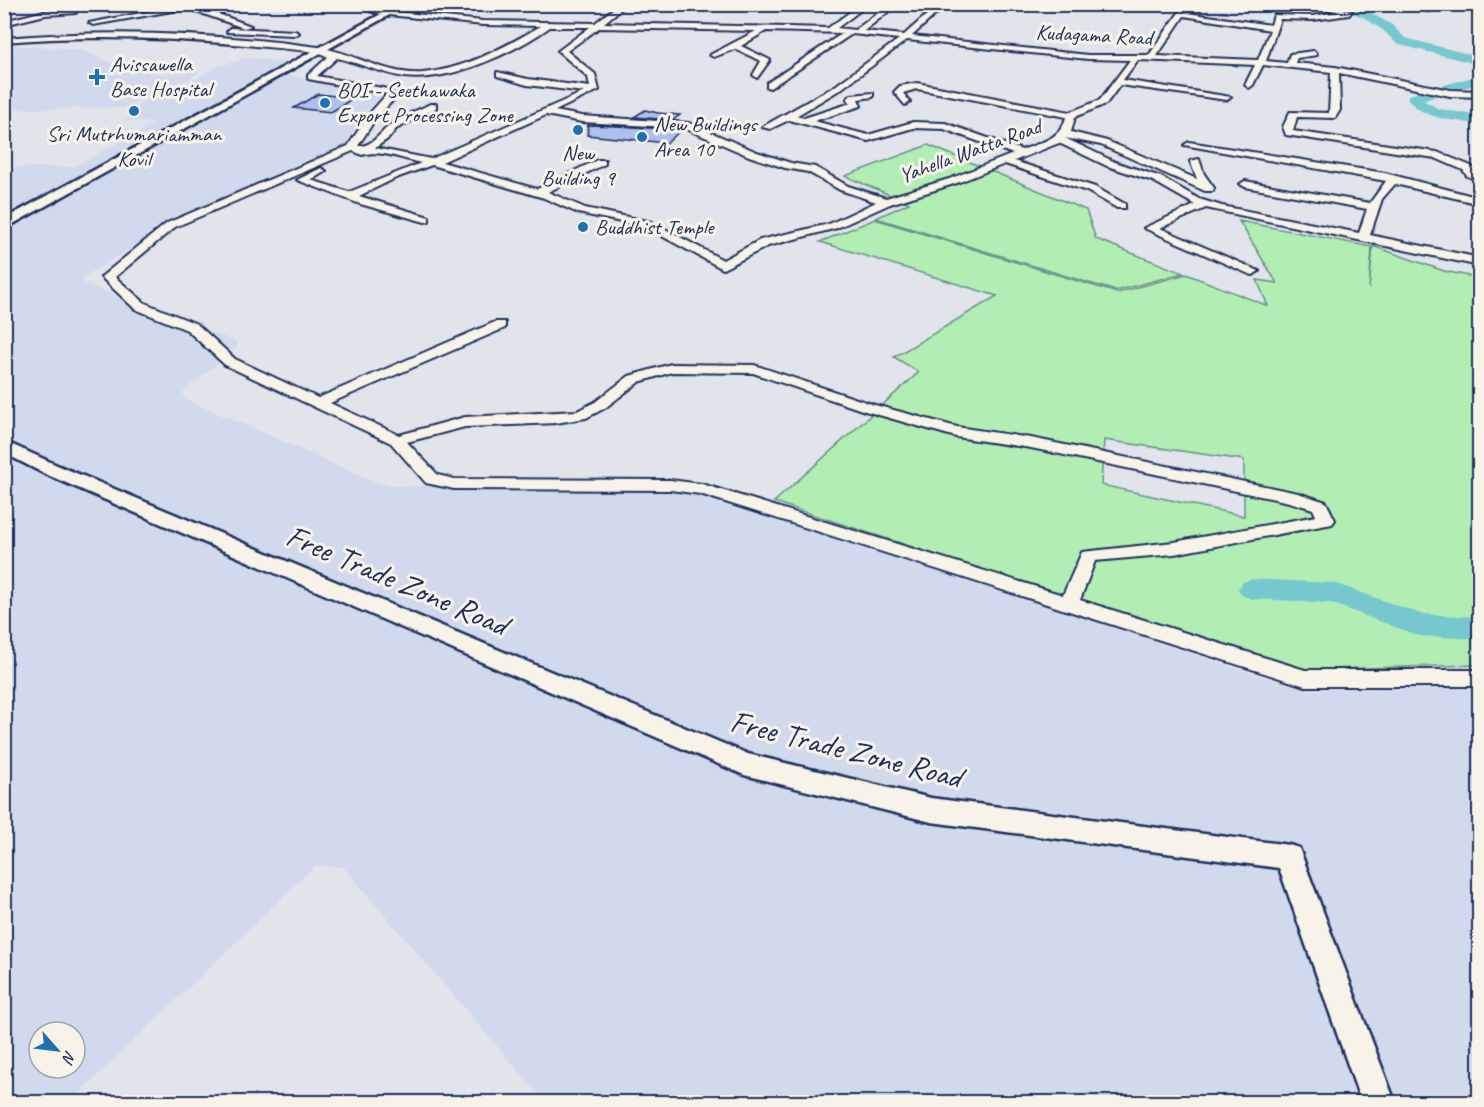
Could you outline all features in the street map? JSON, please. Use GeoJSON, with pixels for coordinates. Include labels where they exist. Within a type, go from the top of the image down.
{"type":"FeatureCollection","features":[{"type":"Feature","properties":{"kind":"street"},"geometry":{"type":"LineString","coordinates":[[595,90],[592,76],[562,51],[582,40],[597,24],[624,4]]}},
{"type":"Feature","properties":{"kind":"street"},"geometry":{"type":"LineString","coordinates":[[828,31],[866,4]]}},
{"type":"Feature","properties":{"kind":"street"},"geometry":{"type":"LineString","coordinates":[[770,85],[895,4]]}},
{"type":"Feature","properties":{"kind":"street"},"geometry":{"type":"LineString","coordinates":[[767,127],[837,89],[907,38],[944,4]]}},
{"type":"Feature","properties":{"kind":"street"},"geometry":{"type":"LineString","coordinates":[[1152,58],[1189,4]]}},
{"type":"Feature","properties":{"kind":"street"},"geometry":{"type":"LineString","coordinates":[[1249,85],[1261,62],[1277,17],[1313,18],[1349,13],[1313,4]]}},
{"type":"Feature","properties":{"kind":"street"},"geometry":{"type":"LineString","coordinates":[[1394,4],[1429,9],[1442,4]]}},
{"type":"Feature","properties":{"kind":"street"},"geometry":{"type":"LineString","coordinates":[[1466,4],[1479,8]]}},
{"type":"Feature","properties":{"kind":"street","name":"Kudagama Road"},"geometry":{"type":"LineString","coordinates":[[357,5],[389,13],[436,20],[854,32],[1088,57],[1261,62],[1335,70],[1450,93]]}},
{"type":"Feature","properties":{"kind":"street"},"geometry":{"type":"LineString","coordinates":[[676,5],[773,6],[776,11],[761,29],[735,46],[714,55]]}},
{"type":"Feature","properties":{"kind":"street"},"geometry":{"type":"LineString","coordinates":[[81,23],[160,10],[193,8],[260,30]]}},
{"type":"Feature","properties":{"kind":"street"},"geometry":{"type":"LineString","coordinates":[[92,22],[111,10]]}},
{"type":"Feature","properties":{"kind":"street"},"geometry":{"type":"LineString","coordinates":[[4,24],[45,13],[73,12]]}},
{"type":"Feature","properties":{"kind":"street"},"geometry":{"type":"LineString","coordinates":[[4,225],[389,13]]}},
{"type":"Feature","properties":{"kind":"street"},"geometry":{"type":"LineString","coordinates":[[1182,14],[1274,28]]}},
{"type":"Feature","properties":{"kind":"street"},"geometry":{"type":"LineString","coordinates":[[1176,21],[1190,24]]}},
{"type":"Feature","properties":{"kind":"street"},"geometry":{"type":"LineString","coordinates":[[92,22],[209,31],[260,30],[295,33]]}},
{"type":"Feature","properties":{"kind":"street"},"geometry":{"type":"LineString","coordinates":[[4,40],[117,35],[174,36],[320,50],[404,74],[430,74],[460,68],[517,43],[549,25]]}},
{"type":"Feature","properties":{"kind":"street"},"geometry":{"type":"LineString","coordinates":[[4,31],[22,28]]}},
{"type":"Feature","properties":{"kind":"street"},"geometry":{"type":"LineString","coordinates":[[220,40],[260,30]]}},
{"type":"Feature","properties":{"kind":"street"},"geometry":{"type":"LineString","coordinates":[[735,46],[766,60],[757,75]]}},
{"type":"Feature","properties":{"kind":"street"},"geometry":{"type":"LineString","coordinates":[[1293,65],[1293,56],[1314,53]]}},
{"type":"Feature","properties":{"kind":"street"},"geometry":{"type":"LineString","coordinates":[[331,54],[333,57],[311,77],[390,92],[393,96],[372,116],[358,149]]}},
{"type":"Feature","properties":{"kind":"street","name":"Yahella Watta Road"},"geometry":{"type":"LineString","coordinates":[[538,193],[582,211],[648,224],[723,265],[764,243],[833,226],[886,202],[1005,161],[1062,136],[1071,115],[1103,102],[1136,57]]}},
{"type":"Feature","properties":{"kind":"street"},"geometry":{"type":"LineString","coordinates":[[1335,70],[1335,110],[1332,116],[1293,114],[1288,127],[1289,133],[1437,156],[1467,168],[1471,174],[1479,178]]}},
{"type":"Feature","properties":{"kind":"street"},"geometry":{"type":"LineString","coordinates":[[500,74],[527,82],[595,90]]}},
{"type":"Feature","properties":{"kind":"street"},"geometry":{"type":"LineString","coordinates":[[4,212],[206,102],[243,84],[273,76]]}},
{"type":"Feature","properties":{"kind":"street"},"geometry":{"type":"LineString","coordinates":[[1117,82],[1227,98]]}},
{"type":"Feature","properties":{"kind":"street"},"geometry":{"type":"LineString","coordinates":[[905,102],[898,92],[903,88],[917,86],[1071,115]]}},
{"type":"Feature","properties":{"kind":"street"},"geometry":{"type":"LineString","coordinates":[[350,196],[595,90]]}},
{"type":"Feature","properties":{"kind":"street"},"geometry":{"type":"LineString","coordinates":[[1450,93],[1479,94]]}},
{"type":"Feature","properties":{"kind":"street"},"geometry":{"type":"LineString","coordinates":[[1450,93],[1479,100]]}},
{"type":"Feature","properties":{"kind":"street"},"geometry":{"type":"LineString","coordinates":[[806,121],[858,104],[852,99],[854,97],[870,95]]}},
{"type":"Feature","properties":{"kind":"street"},"geometry":{"type":"LineString","coordinates":[[433,106],[393,127],[386,136],[358,149],[171,225],[107,278],[140,306],[192,327],[230,362],[397,440],[432,479],[454,484],[670,485],[702,489],[1305,678],[1479,678]]}},
{"type":"Feature","properties":{"kind":"street"},"geometry":{"type":"LineString","coordinates":[[545,112],[582,119],[686,125],[753,154],[789,166],[811,169],[844,188],[886,202]]}},
{"type":"Feature","properties":{"kind":"street"},"geometry":{"type":"LineString","coordinates":[[789,117],[868,138],[913,125],[945,126],[1023,154]]}},
{"type":"Feature","properties":{"kind":"street"},"geometry":{"type":"LineString","coordinates":[[1062,136],[1104,143],[1209,188]]}},
{"type":"Feature","properties":{"kind":"street"},"geometry":{"type":"LineString","coordinates":[[1062,136],[1111,164],[1157,178],[1220,209],[1479,262]]}},
{"type":"Feature","properties":{"kind":"street"},"geometry":{"type":"LineString","coordinates":[[1189,146],[1384,176],[1479,201]]}},
{"type":"Feature","properties":{"kind":"street"},"geometry":{"type":"LineString","coordinates":[[425,219],[364,202],[302,180],[358,149],[387,152],[432,162],[538,193],[601,162]]}},
{"type":"Feature","properties":{"kind":"street"},"geometry":{"type":"LineString","coordinates":[[1005,161],[1091,189],[1121,206]]}},
{"type":"Feature","properties":{"kind":"street"},"geometry":{"type":"LineString","coordinates":[[1196,161],[1199,174],[1220,209]]}},
{"type":"Feature","properties":{"kind":"street"},"geometry":{"type":"LineString","coordinates":[[1364,237],[1377,198],[1393,180]]}},
{"type":"Feature","properties":{"kind":"street"},"geometry":{"type":"LineString","coordinates":[[1245,184],[1373,207]]}},
{"type":"Feature","properties":{"kind":"street"},"geometry":{"type":"LineString","coordinates":[[1206,204],[1150,228],[1253,271]]}},
{"type":"Feature","properties":{"kind":"street"},"geometry":{"type":"LineString","coordinates":[[316,404],[500,325]]}},
{"type":"Feature","properties":{"kind":"street"},"geometry":{"type":"LineString","coordinates":[[397,440],[465,422],[581,415],[600,405],[634,379],[671,368],[754,369],[870,408],[956,432],[1031,443],[1292,497],[1320,506],[1326,520],[1174,548],[1088,556],[1069,604]]}},
{"type":"Feature","properties":{"kind":"street","name":"Free Trade Zone Road"},"geometry":{"type":"LineString","coordinates":[[4,446],[61,474],[744,764],[932,810],[1289,857],[1378,1102]]}},
{"type":"Feature","properties":{"kind":"shaded area","name":"Avissawella Base Hospital"},"geometry":{"type":"Polygon","coordinates":[[[12,42],[13,45],[80,50],[111,63],[162,74],[199,71],[186,81],[122,108],[5,109],[5,43],[12,42]]]}},
{"type":"Feature","properties":{"kind":"shaded area"},"geometry":{"type":"Polygon","coordinates":[[[247,58],[288,63],[288,75],[382,92],[384,95],[362,115],[344,148],[181,217],[82,278],[83,283],[237,342],[238,346],[183,392],[185,399],[378,483],[391,486],[675,485],[1263,677],[1312,690],[1479,686],[1479,1102],[545,1102],[343,867],[315,866],[70,1102],[5,1102],[4,167],[73,167],[155,123],[126,120],[143,101],[198,78],[216,67],[247,58]]]}},
{"type":"Feature","properties":{"kind":"green space"},"geometry":{"type":"Polygon","coordinates":[[[928,145],[1086,210],[1096,239],[1183,273],[1116,291],[876,218],[909,203],[845,176],[928,145]]]}},
{"type":"Feature","properties":{"kind":"green space"},"geometry":{"type":"Polygon","coordinates":[[[875,219],[1117,293],[1186,274],[1268,306],[1257,280],[1277,283],[1239,221],[1372,247],[1369,289],[1373,246],[1444,271],[1479,278],[1479,665],[1291,670],[774,502],[919,372],[894,357],[997,296],[820,242],[875,219]],[[1104,440],[1101,485],[1244,516],[1244,460],[1104,440]]]}},
{"type":"Feature","properties":{"kind":"building","name":"BOI - Seethawaka Export Processing Zone"},"geometry":{"type":"Polygon","coordinates":[[[318,94],[354,98],[331,112],[294,108],[318,94]]]}},
{"type":"Feature","properties":{"kind":"building"},"geometry":{"type":"Polygon","coordinates":[[[645,110],[680,115],[673,120],[634,117],[645,110]]]}},
{"type":"Feature","properties":{"kind":"building"},"geometry":{"type":"Polygon","coordinates":[[[588,125],[681,130],[667,143],[587,135],[588,125]]]}},
{"type":"Feature","properties":{"kind":"waterway"},"geometry":{"type":"LineString","coordinates":[[1335,4],[1369,16],[1388,28],[1401,41],[1480,61]]}},
{"type":"Feature","properties":{"kind":"waterway"},"geometry":{"type":"LineString","coordinates":[[1480,79],[1414,98],[1426,109],[1434,112],[1480,121]]}},
{"type":"Feature","properties":{"kind":"waterway"},"geometry":{"type":"LineString","coordinates":[[1253,589],[1334,593],[1419,625],[1480,628]]}},
{"type":"Feature","properties":{"kind":"place","name":"Avissawella Base Hospital"},"geometry":{"type":"Point","coordinates":[97,77]}},
{"type":"Feature","properties":{"kind":"place","name":"BOI - Seethawaka Export Processing Zone"},"geometry":{"type":"Point","coordinates":[325,103]}},
{"type":"Feature","properties":{"kind":"place","name":"Sri Mutrhumariamman Kovil"},"geometry":{"type":"Point","coordinates":[134,111]}},
{"type":"Feature","properties":{"kind":"place","name":"New Building 9"},"geometry":{"type":"Point","coordinates":[578,130]}},
{"type":"Feature","properties":{"kind":"place","name":"New Buildings Area 10"},"geometry":{"type":"Point","coordinates":[642,137]}},
{"type":"Feature","properties":{"kind":"place","name":"Buddhist Temple"},"geometry":{"type":"Point","coordinates":[583,227]}}]}
